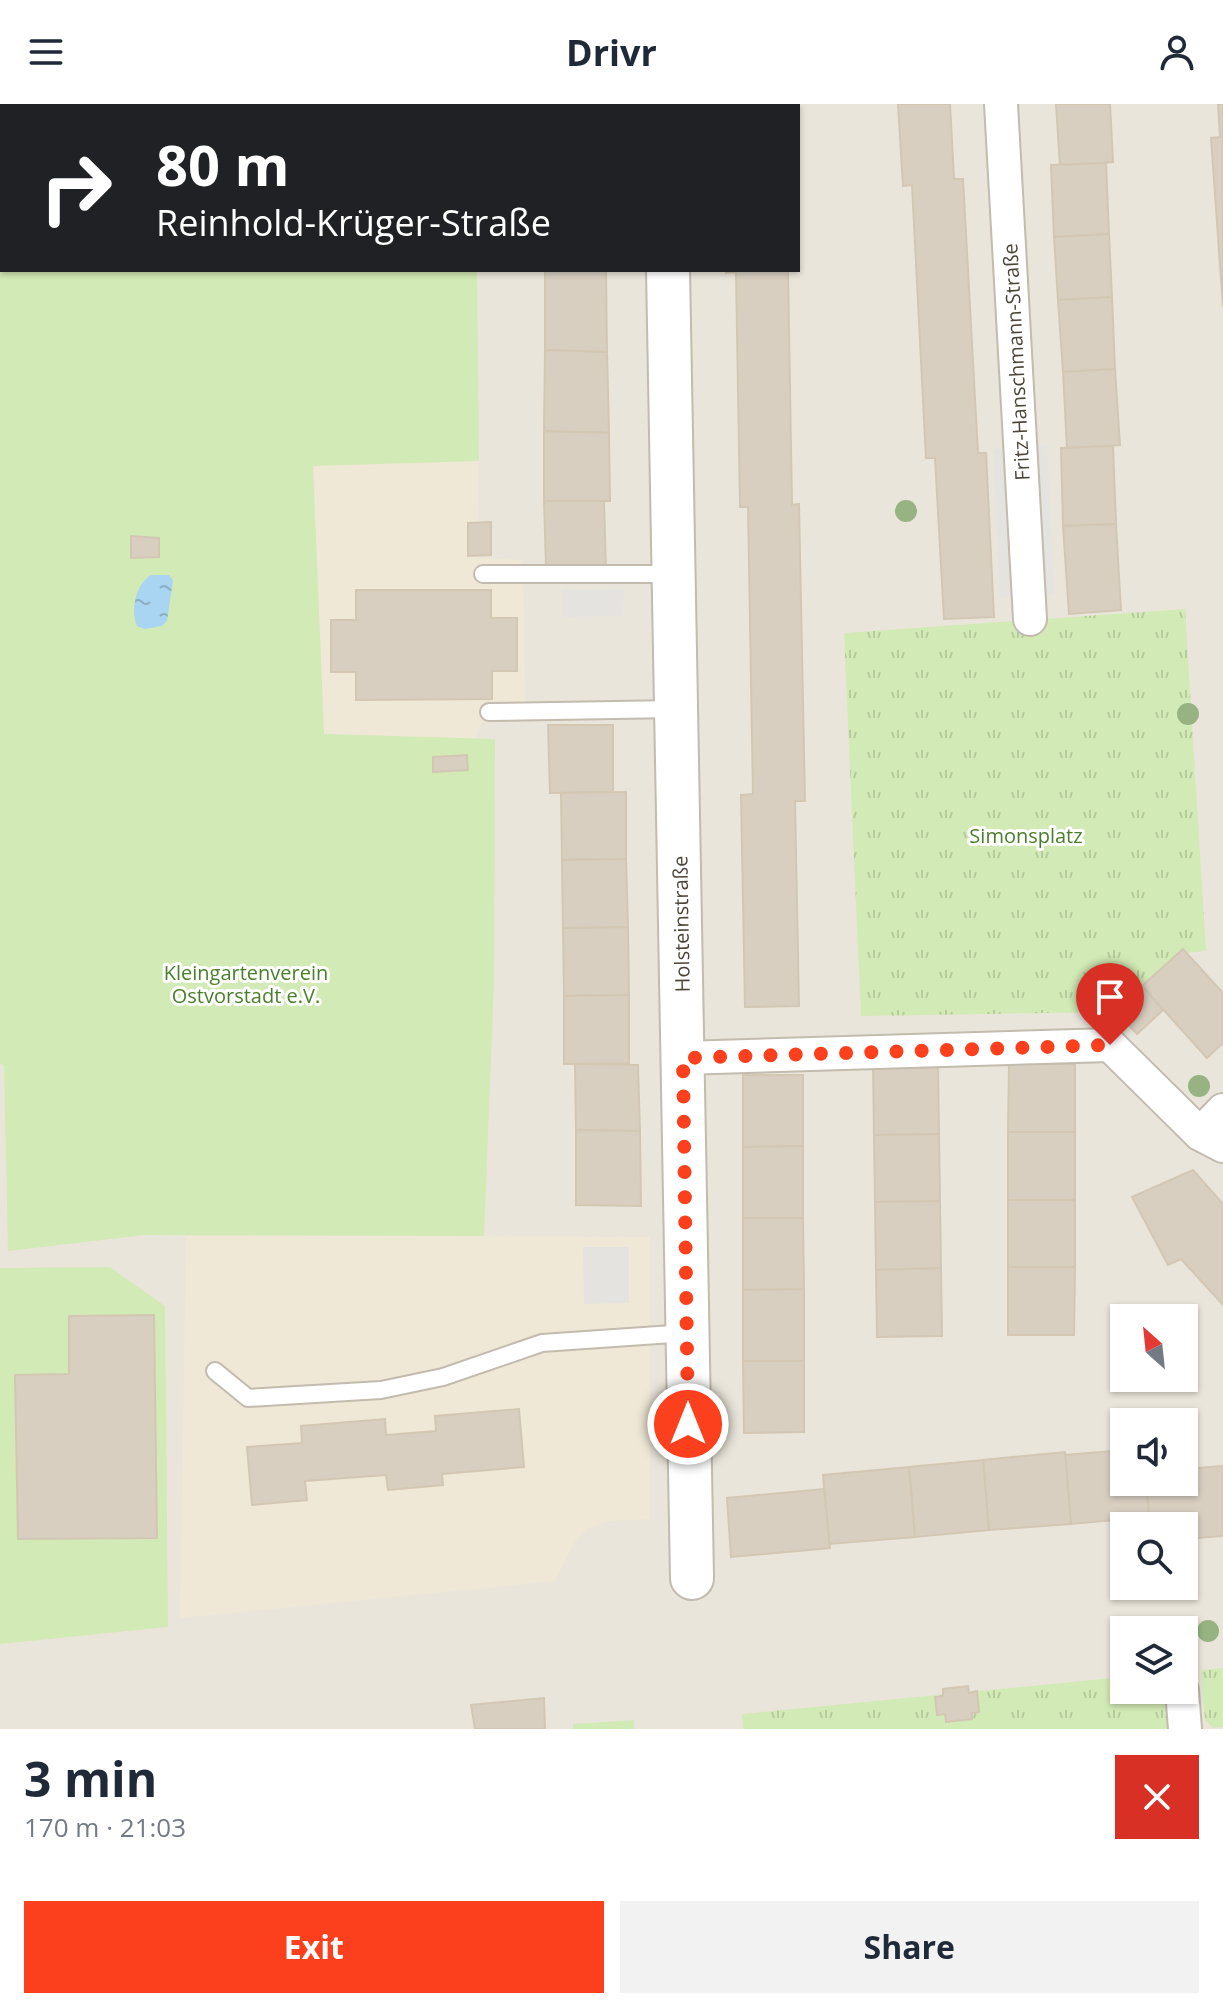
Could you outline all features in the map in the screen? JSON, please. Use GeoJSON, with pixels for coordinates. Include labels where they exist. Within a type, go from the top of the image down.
{"type":"FeatureCollection","features":[{"type":"Feature","properties":{"kind":"street","name":"Fritz-Hanschmann-Straße"},"geometry":{"type":"LineString","coordinates":[[1001,104],[1030,619]]}},
{"type":"Feature","properties":{"kind":"street","name":"Holsteinstraße"},"geometry":{"type":"LineString","coordinates":[[668,272],[692,1578]]}},
{"type":"Feature","properties":{"kind":"street"},"geometry":{"type":"LineString","coordinates":[[683,1058],[1110,1045],[1211,1140],[1223,1110]]}},
{"type":"Feature","properties":{"kind":"street"},"geometry":{"type":"LineString","coordinates":[[1183,1704],[1185,1729]]}},
{"type":"Feature","properties":{"kind":"lane"},"geometry":{"type":"LineString","coordinates":[[483,574],[674,574]]}},
{"type":"Feature","properties":{"kind":"lane"},"geometry":{"type":"LineString","coordinates":[[489,712],[678,709]]}},
{"type":"Feature","properties":{"kind":"lane"},"geometry":{"type":"LineString","coordinates":[[215,1371],[248,1398],[381,1390],[443,1377],[542,1343],[687,1333]]}},
{"type":"Feature","properties":{"kind":"shaded area"},"geometry":{"type":"Polygon","coordinates":[[[800,104],[1223,104],[1223,1729],[0,1729],[0,272],[800,272],[800,104]]]}},
{"type":"Feature","properties":{"kind":"shaded area"},"geometry":{"type":"Polygon","coordinates":[[[1047,445],[1054,594],[1036,595],[1028,446],[1047,445]]]}},
{"type":"Feature","properties":{"kind":"shaded area"},"geometry":{"type":"Polygon","coordinates":[[[1011,448],[1018,597],[1000,597],[993,449],[1011,448]]]}},
{"type":"Feature","properties":{"kind":"shaded area"},"geometry":{"type":"Polygon","coordinates":[[[479,461],[478,558],[523,560],[525,705],[489,707],[475,739],[324,734],[313,465],[479,461]]]}},
{"type":"Feature","properties":{"kind":"shaded area"},"geometry":{"type":"Polygon","coordinates":[[[624,589],[623,616],[562,617],[562,590],[624,589]]]}},
{"type":"Feature","properties":{"kind":"shaded area"},"geometry":{"type":"Polygon","coordinates":[[[186,1235],[650,1237],[650,1519],[610,1521],[589,1528],[574,1543],[555,1581],[180,1618],[186,1235]]]}},
{"type":"Feature","properties":{"kind":"shaded area"},"geometry":{"type":"Polygon","coordinates":[[[583,1247],[629,1247],[629,1303],[584,1304],[583,1247]]]}},
{"type":"Feature","properties":{"kind":"green space","name":"Kleingartenverein Ostvorstadt e.V."},"geometry":{"type":"Polygon","coordinates":[[[0,272],[477,272],[479,461],[313,466],[324,734],[495,739],[494,982],[484,1236],[145,1235],[8,1251],[4,1065],[0,1064],[0,272]]]}},
{"type":"Feature","properties":{"kind":"green space","name":"Simonsplatz"},"geometry":{"type":"Polygon","coordinates":[[[1185,609],[1206,951],[1184,953],[1119,1012],[861,1016],[844,633],[1185,609]]]}},
{"type":"Feature","properties":{"kind":"green space"},"geometry":{"type":"Polygon","coordinates":[[[110,1267],[165,1306],[168,1627],[0,1644],[0,1268],[110,1267]]]}},
{"type":"Feature","properties":{"kind":"green space"},"geometry":{"type":"Polygon","coordinates":[[[1223,1668],[1223,1727],[1213,1728],[1205,1720],[1201,1670],[1223,1668]]]}},
{"type":"Feature","properties":{"kind":"green space"},"geometry":{"type":"Polygon","coordinates":[[[1110,1678],[1110,1704],[1167,1704],[1168,1729],[743,1729],[742,1714],[1110,1678]]]}},
{"type":"Feature","properties":{"kind":"green space"},"geometry":{"type":"Polygon","coordinates":[[[634,1720],[634,1729],[573,1729],[573,1724],[634,1720]]]}},
{"type":"Feature","properties":{"kind":"water"},"geometry":{"type":"Polygon","coordinates":[[[151,575],[169,575],[173,580],[167,621],[162,626],[145,629],[137,626],[134,605],[138,591],[151,575]]]}},
{"type":"Feature","properties":{"kind":"building"},"geometry":{"type":"Polygon","coordinates":[[[898,104],[950,104],[954,179],[963,179],[978,453],[986,453],[994,617],[944,619],[935,458],[926,458],[912,185],[903,186],[898,104]]]}},
{"type":"Feature","properties":{"kind":"building"},"geometry":{"type":"Polygon","coordinates":[[[1056,104],[1110,104],[1113,162],[1060,166],[1056,104]]]}},
{"type":"Feature","properties":{"kind":"building"},"geometry":{"type":"Polygon","coordinates":[[[1218,104],[1223,104],[1223,307],[1211,138],[1220,137],[1218,104]]]}},
{"type":"Feature","properties":{"kind":"building"},"geometry":{"type":"Polygon","coordinates":[[[1106,163],[1109,234],[1054,237],[1051,165],[1106,163]]]}},
{"type":"Feature","properties":{"kind":"building"},"geometry":{"type":"Polygon","coordinates":[[[1109,234],[1112,297],[1058,300],[1054,237],[1109,234]]]}},
{"type":"Feature","properties":{"kind":"building"},"geometry":{"type":"Polygon","coordinates":[[[545,272],[606,272],[607,352],[545,350],[545,272]]]}},
{"type":"Feature","properties":{"kind":"building"},"geometry":{"type":"Polygon","coordinates":[[[736,272],[788,272],[792,505],[799,504],[805,801],[795,801],[799,1006],[745,1007],[741,795],[753,794],[748,507],[740,507],[736,272]]]}},
{"type":"Feature","properties":{"kind":"building"},"geometry":{"type":"Polygon","coordinates":[[[1112,297],[1115,369],[1063,372],[1058,300],[1112,297]]]}},
{"type":"Feature","properties":{"kind":"building"},"geometry":{"type":"Polygon","coordinates":[[[545,350],[607,352],[609,433],[544,431],[545,350]]]}},
{"type":"Feature","properties":{"kind":"building"},"geometry":{"type":"Polygon","coordinates":[[[1115,369],[1120,445],[1067,448],[1063,372],[1115,369]]]}},
{"type":"Feature","properties":{"kind":"building"},"geometry":{"type":"Polygon","coordinates":[[[544,431],[609,433],[610,501],[544,501],[544,431]]]}},
{"type":"Feature","properties":{"kind":"building"},"geometry":{"type":"Polygon","coordinates":[[[1113,446],[1116,524],[1063,526],[1061,448],[1113,446]]]}},
{"type":"Feature","properties":{"kind":"building"},"geometry":{"type":"Polygon","coordinates":[[[544,501],[604,501],[606,569],[546,567],[544,501]]]}},
{"type":"Feature","properties":{"kind":"building"},"geometry":{"type":"Polygon","coordinates":[[[491,522],[491,555],[468,556],[468,523],[491,522]]]}},
{"type":"Feature","properties":{"kind":"building"},"geometry":{"type":"Polygon","coordinates":[[[1116,524],[1121,610],[1069,614],[1063,526],[1116,524]]]}},
{"type":"Feature","properties":{"kind":"building"},"geometry":{"type":"Polygon","coordinates":[[[131,536],[159,538],[159,557],[131,558],[131,536]]]}},
{"type":"Feature","properties":{"kind":"building"},"geometry":{"type":"Polygon","coordinates":[[[356,590],[491,590],[491,618],[517,618],[517,671],[492,671],[492,699],[356,700],[356,672],[331,672],[331,620],[356,620],[356,590]]]}},
{"type":"Feature","properties":{"kind":"building"},"geometry":{"type":"Polygon","coordinates":[[[548,725],[613,725],[613,792],[550,793],[548,725]]]}},
{"type":"Feature","properties":{"kind":"building"},"geometry":{"type":"Polygon","coordinates":[[[467,755],[468,770],[433,772],[433,757],[467,755]]]}},
{"type":"Feature","properties":{"kind":"building"},"geometry":{"type":"Polygon","coordinates":[[[626,792],[626,859],[562,860],[561,793],[626,792]]]}},
{"type":"Feature","properties":{"kind":"building"},"geometry":{"type":"Polygon","coordinates":[[[626,859],[628,927],[563,928],[562,860],[626,859]]]}},
{"type":"Feature","properties":{"kind":"building"},"geometry":{"type":"Polygon","coordinates":[[[628,927],[629,995],[564,996],[563,928],[628,927]]]}},
{"type":"Feature","properties":{"kind":"building"},"geometry":{"type":"Polygon","coordinates":[[[1183,949],[1223,993],[1223,1043],[1207,1058],[1142,986],[1183,949]]]}},
{"type":"Feature","properties":{"kind":"building"},"geometry":{"type":"Polygon","coordinates":[[[1142,986],[1163,1010],[1137,1034],[1115,1010],[1142,986]]]}},
{"type":"Feature","properties":{"kind":"building"},"geometry":{"type":"Polygon","coordinates":[[[629,995],[629,1063],[564,1064],[564,996],[629,995]]]}},
{"type":"Feature","properties":{"kind":"building"},"geometry":{"type":"Polygon","coordinates":[[[575,1064],[638,1065],[640,1131],[576,1130],[575,1064]]]}},
{"type":"Feature","properties":{"kind":"building"},"geometry":{"type":"Polygon","coordinates":[[[1009,1064],[1075,1064],[1075,1132],[1008,1132],[1009,1064]]]}},
{"type":"Feature","properties":{"kind":"building"},"geometry":{"type":"Polygon","coordinates":[[[938,1066],[939,1134],[874,1135],[873,1067],[938,1066]]]}},
{"type":"Feature","properties":{"kind":"building"},"geometry":{"type":"Polygon","coordinates":[[[743,1075],[803,1075],[803,1146],[743,1147],[743,1075]]]}},
{"type":"Feature","properties":{"kind":"building"},"geometry":{"type":"Polygon","coordinates":[[[576,1130],[640,1131],[641,1206],[576,1205],[576,1130]]]}},
{"type":"Feature","properties":{"kind":"building"},"geometry":{"type":"Polygon","coordinates":[[[1008,1132],[1075,1132],[1075,1200],[1008,1200],[1008,1132]]]}},
{"type":"Feature","properties":{"kind":"building"},"geometry":{"type":"Polygon","coordinates":[[[939,1134],[940,1201],[875,1202],[874,1135],[939,1134]]]}},
{"type":"Feature","properties":{"kind":"building"},"geometry":{"type":"Polygon","coordinates":[[[803,1146],[803,1218],[743,1218],[743,1147],[803,1146]]]}},
{"type":"Feature","properties":{"kind":"building"},"geometry":{"type":"Polygon","coordinates":[[[1193,1170],[1223,1204],[1223,1305],[1181,1259],[1168,1265],[1132,1197],[1193,1170]]]}},
{"type":"Feature","properties":{"kind":"building"},"geometry":{"type":"Polygon","coordinates":[[[1008,1200],[1075,1200],[1075,1267],[1008,1267],[1008,1200]]]}},
{"type":"Feature","properties":{"kind":"building"},"geometry":{"type":"Polygon","coordinates":[[[940,1201],[941,1268],[876,1270],[875,1202],[940,1201]]]}},
{"type":"Feature","properties":{"kind":"building"},"geometry":{"type":"Polygon","coordinates":[[[743,1218],[803,1218],[804,1289],[743,1290],[743,1218]]]}},
{"type":"Feature","properties":{"kind":"building"},"geometry":{"type":"Polygon","coordinates":[[[1008,1267],[1075,1267],[1074,1335],[1008,1335],[1008,1267]]]}},
{"type":"Feature","properties":{"kind":"building"},"geometry":{"type":"Polygon","coordinates":[[[941,1268],[942,1336],[877,1337],[876,1270],[941,1268]]]}},
{"type":"Feature","properties":{"kind":"building"},"geometry":{"type":"Polygon","coordinates":[[[804,1289],[804,1361],[743,1361],[743,1290],[804,1289]]]}},
{"type":"Feature","properties":{"kind":"building"},"geometry":{"type":"Polygon","coordinates":[[[154,1315],[157,1538],[18,1539],[15,1375],[69,1374],[69,1316],[154,1315]]]}},
{"type":"Feature","properties":{"kind":"building"},"geometry":{"type":"Polygon","coordinates":[[[743,1361],[804,1361],[804,1432],[744,1433],[743,1361]]]}},
{"type":"Feature","properties":{"kind":"building"},"geometry":{"type":"Polygon","coordinates":[[[519,1409],[524,1467],[442,1474],[443,1485],[388,1490],[386,1475],[305,1481],[307,1500],[252,1505],[247,1447],[302,1443],[301,1426],[385,1419],[386,1435],[436,1431],[435,1416],[519,1409]]]}},
{"type":"Feature","properties":{"kind":"building"},"geometry":{"type":"Polygon","coordinates":[[[1110,1451],[1110,1496],[1147,1496],[1149,1512],[1110,1512],[1110,1520],[1071,1524],[1065,1455],[1110,1451]]]}},
{"type":"Feature","properties":{"kind":"building"},"geometry":{"type":"Polygon","coordinates":[[[1065,1452],[1071,1524],[989,1530],[983,1460],[1065,1452]]]}},
{"type":"Feature","properties":{"kind":"building"},"geometry":{"type":"Polygon","coordinates":[[[983,1460],[989,1530],[915,1537],[909,1467],[983,1460]]]}},
{"type":"Feature","properties":{"kind":"building"},"geometry":{"type":"Polygon","coordinates":[[[1223,1466],[1223,1536],[1198,1538],[1198,1512],[1149,1512],[1147,1496],[1198,1496],[1198,1468],[1223,1466]]]}},
{"type":"Feature","properties":{"kind":"building"},"geometry":{"type":"Polygon","coordinates":[[[909,1467],[915,1537],[829,1544],[823,1475],[909,1467]]]}},
{"type":"Feature","properties":{"kind":"building"},"geometry":{"type":"Polygon","coordinates":[[[824,1489],[830,1548],[731,1557],[727,1498],[824,1489]]]}},
{"type":"Feature","properties":{"kind":"building"},"geometry":{"type":"Polygon","coordinates":[[[968,1686],[969,1693],[977,1691],[979,1712],[972,1713],[972,1719],[946,1722],[945,1714],[937,1715],[935,1697],[943,1696],[943,1689],[968,1686]]]}},
{"type":"Feature","properties":{"kind":"building"},"geometry":{"type":"Polygon","coordinates":[[[544,1698],[545,1729],[475,1729],[471,1705],[544,1698]]]}},
{"type":"Feature","properties":{"kind":"route"},"geometry":{"type":"LineString","coordinates":[[688,1424],[683,1058],[1110,1045]]}}]}
